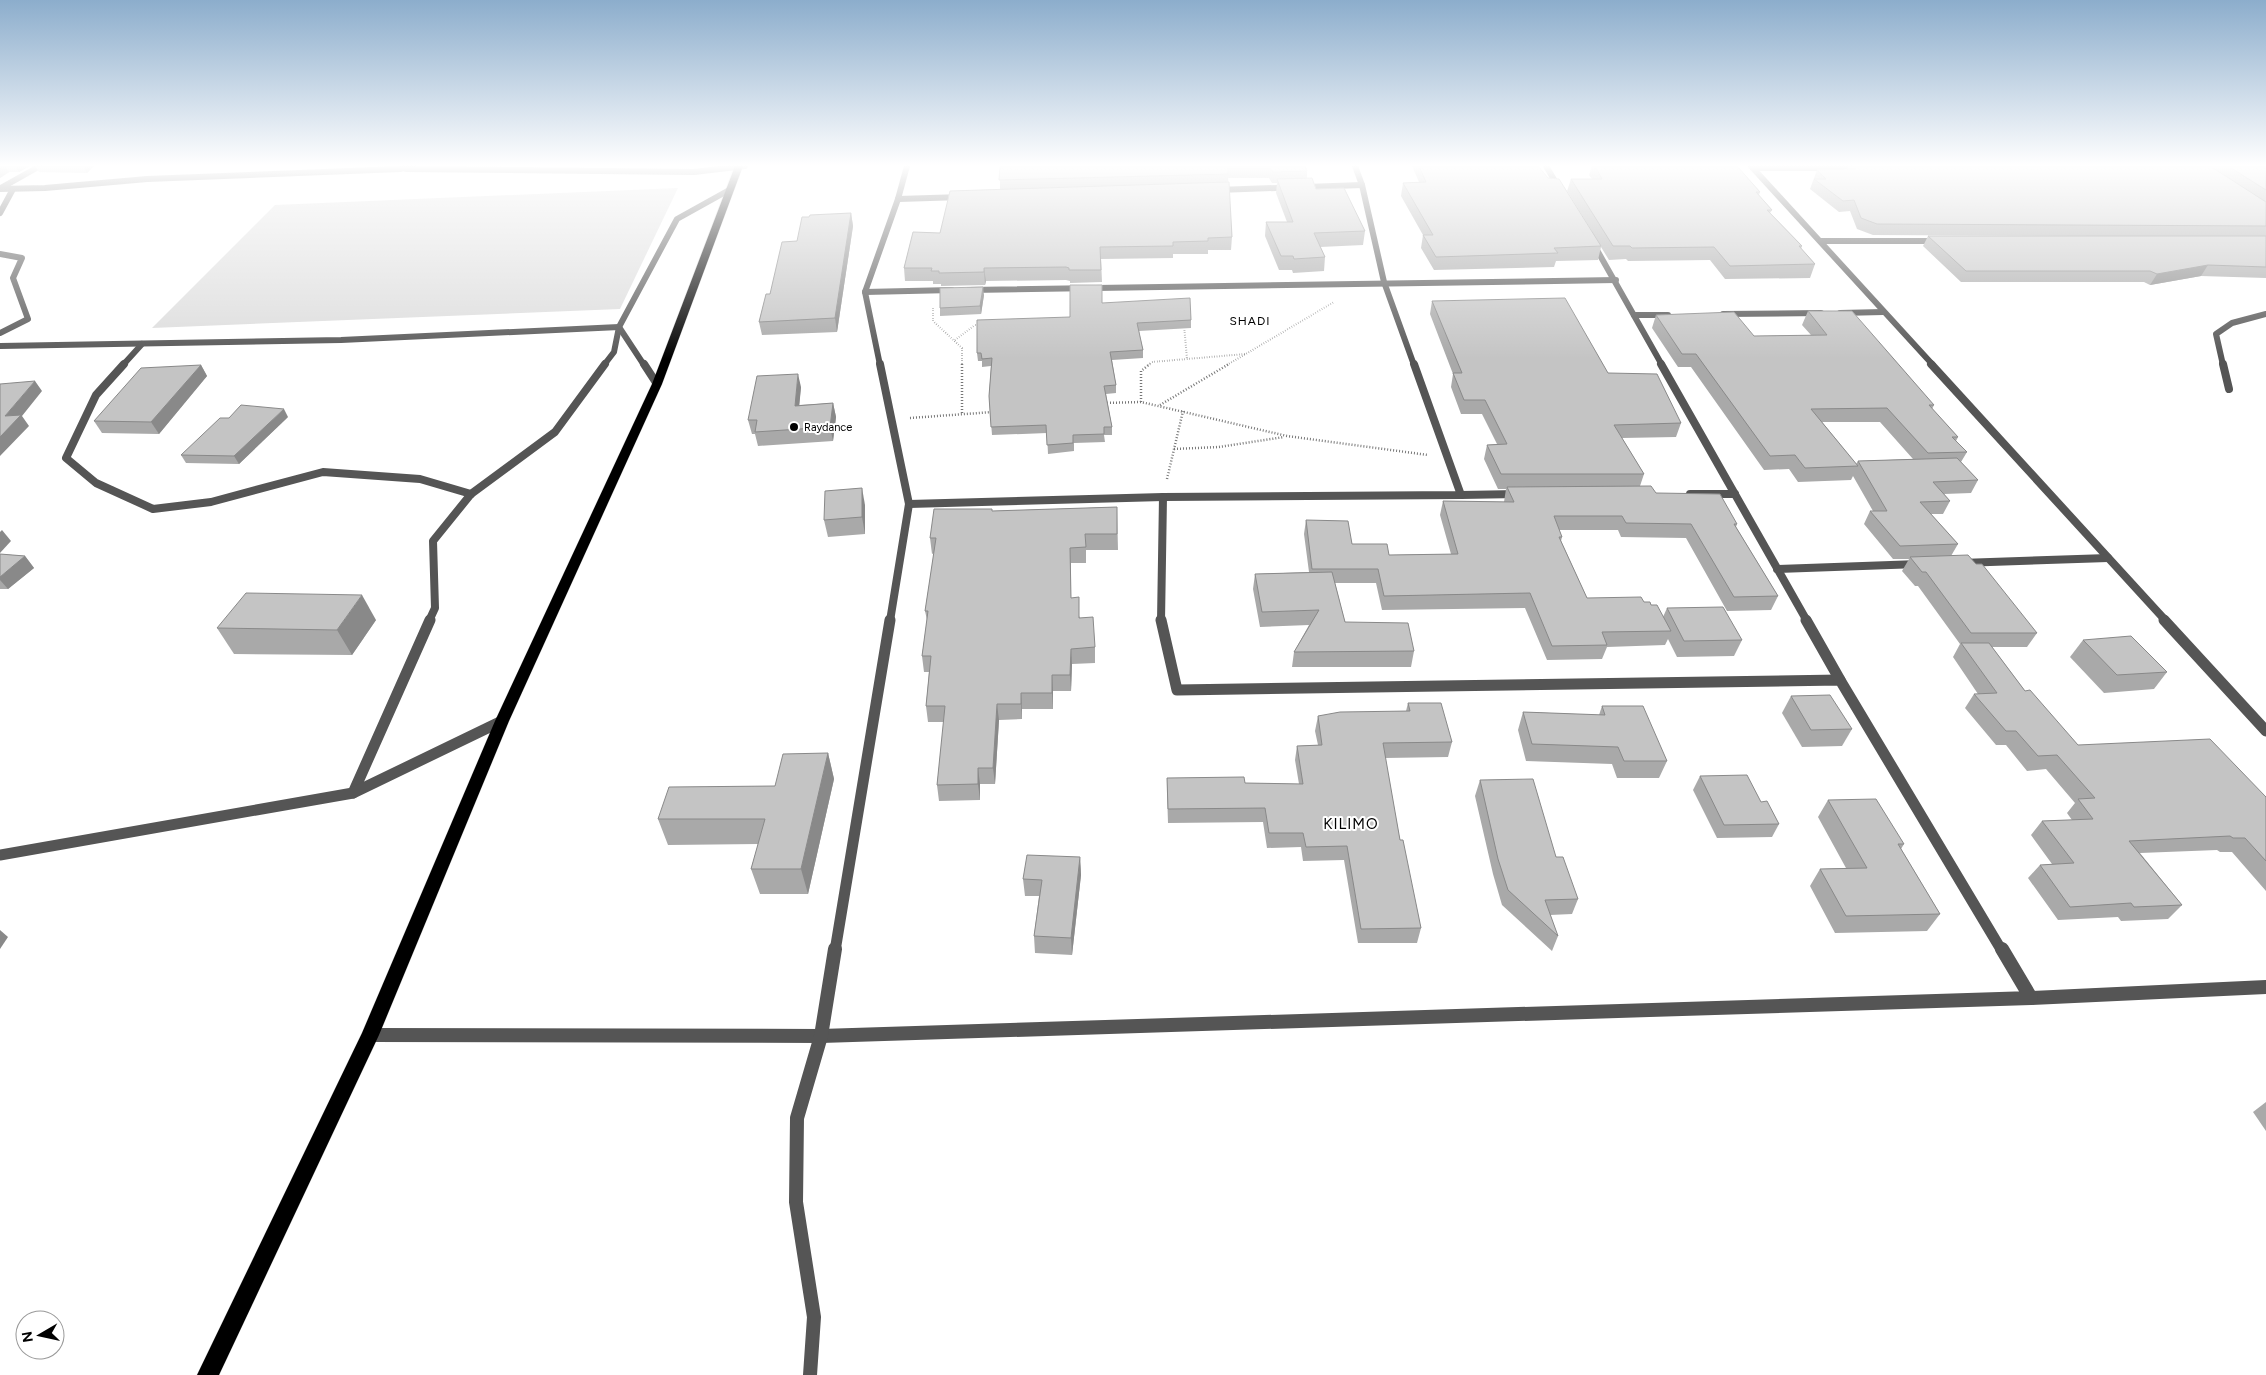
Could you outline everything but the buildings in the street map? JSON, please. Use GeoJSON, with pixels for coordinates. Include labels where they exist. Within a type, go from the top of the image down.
{"type":"FeatureCollection","features":[{"type":"Feature","properties":{"kind":"highway"},"geometry":{"type":"LineString","coordinates":[[208,1375],[370,1035],[502,721],[657,384],[715,230]]}},
{"type":"Feature","properties":{"kind":"street"},"geometry":{"type":"LineString","coordinates":[[353,793],[435,608],[433,541],[471,494],[555,432],[614,352],[619,327],[671,230]]}},
{"type":"Feature","properties":{"kind":"street"},"geometry":{"type":"LineString","coordinates":[[810,1375],[814,1317],[796,1202],[797,1118],[821,1036],[909,504],[865,292],[887,230]]}},
{"type":"Feature","properties":{"kind":"street"},"geometry":{"type":"LineString","coordinates":[[1372,230],[1384,282],[1461,494]]}},
{"type":"Feature","properties":{"kind":"street"},"geometry":{"type":"LineString","coordinates":[[1811,230],[1883,312],[2266,731]]}},
{"type":"Feature","properties":{"kind":"street"},"geometry":{"type":"LineString","coordinates":[[1586,231],[1616,280],[1840,680],[2031,998]]}},
{"type":"Feature","properties":{"kind":"street"},"geometry":{"type":"LineString","coordinates":[[1821,241],[1950,241]]}},
{"type":"Feature","properties":{"kind":"street"},"geometry":{"type":"LineString","coordinates":[[0,254],[22,258],[13,278],[28,320],[0,333]]}},
{"type":"Feature","properties":{"kind":"street"},"geometry":{"type":"LineString","coordinates":[[865,292],[1350,282],[1616,280]]}},
{"type":"Feature","properties":{"kind":"street"},"geometry":{"type":"LineString","coordinates":[[1714,314],[1883,312]]}},
{"type":"Feature","properties":{"kind":"street"},"geometry":{"type":"LineString","coordinates":[[2229,389],[2216,334],[2232,323],[2266,314]]}},
{"type":"Feature","properties":{"kind":"street"},"geometry":{"type":"LineString","coordinates":[[1634,315],[1674,315]]}},
{"type":"Feature","properties":{"kind":"street"},"geometry":{"type":"LineString","coordinates":[[0,346],[341,340],[619,327]]}},
{"type":"Feature","properties":{"kind":"street"},"geometry":{"type":"LineString","coordinates":[[619,327],[657,384]]}},
{"type":"Feature","properties":{"kind":"street"},"geometry":{"type":"LineString","coordinates":[[142,344],[96,395],[66,458],[96,483],[104,487],[153,509],[211,502],[323,472],[420,479],[471,494]]}},
{"type":"Feature","properties":{"kind":"street"},"geometry":{"type":"LineString","coordinates":[[909,504],[1163,497],[1530,494]]}},
{"type":"Feature","properties":{"kind":"street"},"geometry":{"type":"LineString","coordinates":[[1676,494],[1735,494]]}},
{"type":"Feature","properties":{"kind":"street"},"geometry":{"type":"LineString","coordinates":[[1163,497],[1161,626],[1177,690],[1840,680]]}},
{"type":"Feature","properties":{"kind":"street"},"geometry":{"type":"LineString","coordinates":[[1952,563],[2108,558]]}},
{"type":"Feature","properties":{"kind":"street"},"geometry":{"type":"LineString","coordinates":[[1777,569],[1933,564]]}},
{"type":"Feature","properties":{"kind":"street"},"geometry":{"type":"LineString","coordinates":[[0,855],[353,793],[502,721]]}},
{"type":"Feature","properties":{"kind":"street"},"geometry":{"type":"LineString","coordinates":[[370,1035],[821,1036],[2031,998],[2266,987]]}},
{"type":"Feature","properties":{"kind":"path"},"geometry":{"type":"LineString","coordinates":[[1160,405],[1331,305],[1350,282]]}},
{"type":"Feature","properties":{"kind":"path"},"geometry":{"type":"LineString","coordinates":[[934,290],[933,321],[962,348],[962,414]]}},
{"type":"Feature","properties":{"kind":"path"},"geometry":{"type":"LineString","coordinates":[[955,340],[975,325],[985,324]]}},
{"type":"Feature","properties":{"kind":"path"},"geometry":{"type":"LineString","coordinates":[[1184,324],[1187,359]]}},
{"type":"Feature","properties":{"kind":"path"},"geometry":{"type":"LineString","coordinates":[[1141,402],[1141,371],[1152,362],[1247,354]]}},
{"type":"Feature","properties":{"kind":"path"},"geometry":{"type":"LineString","coordinates":[[1102,403],[1131,401],[1160,405],[1287,436],[1448,458]]}},
{"type":"Feature","properties":{"kind":"path"},"geometry":{"type":"LineString","coordinates":[[892,420],[1002,411]]}},
{"type":"Feature","properties":{"kind":"path"},"geometry":{"type":"LineString","coordinates":[[1163,497],[1183,411]]}},
{"type":"Feature","properties":{"kind":"path"},"geometry":{"type":"LineString","coordinates":[[1174,449],[1219,447],[1287,436]]}},
{"type":"Feature","properties":{"kind":"shaded area"},"geometry":{"type":"Polygon","coordinates":[[[250,230],[658,230],[620,309],[152,328],[250,230]]]}},
{"type":"Feature","properties":{"kind":"place","name":"Raydance"},"geometry":{"type":"Point","coordinates":[794,427]}},
{"type":"Feature","properties":{"kind":"district","name":"SHADI"},"geometry":{"type":"Point","coordinates":[1250,321]}},
{"type":"Feature","properties":{"kind":"district","name":"KILIMO"},"geometry":{"type":"Point","coordinates":[1351,824]}}]}
